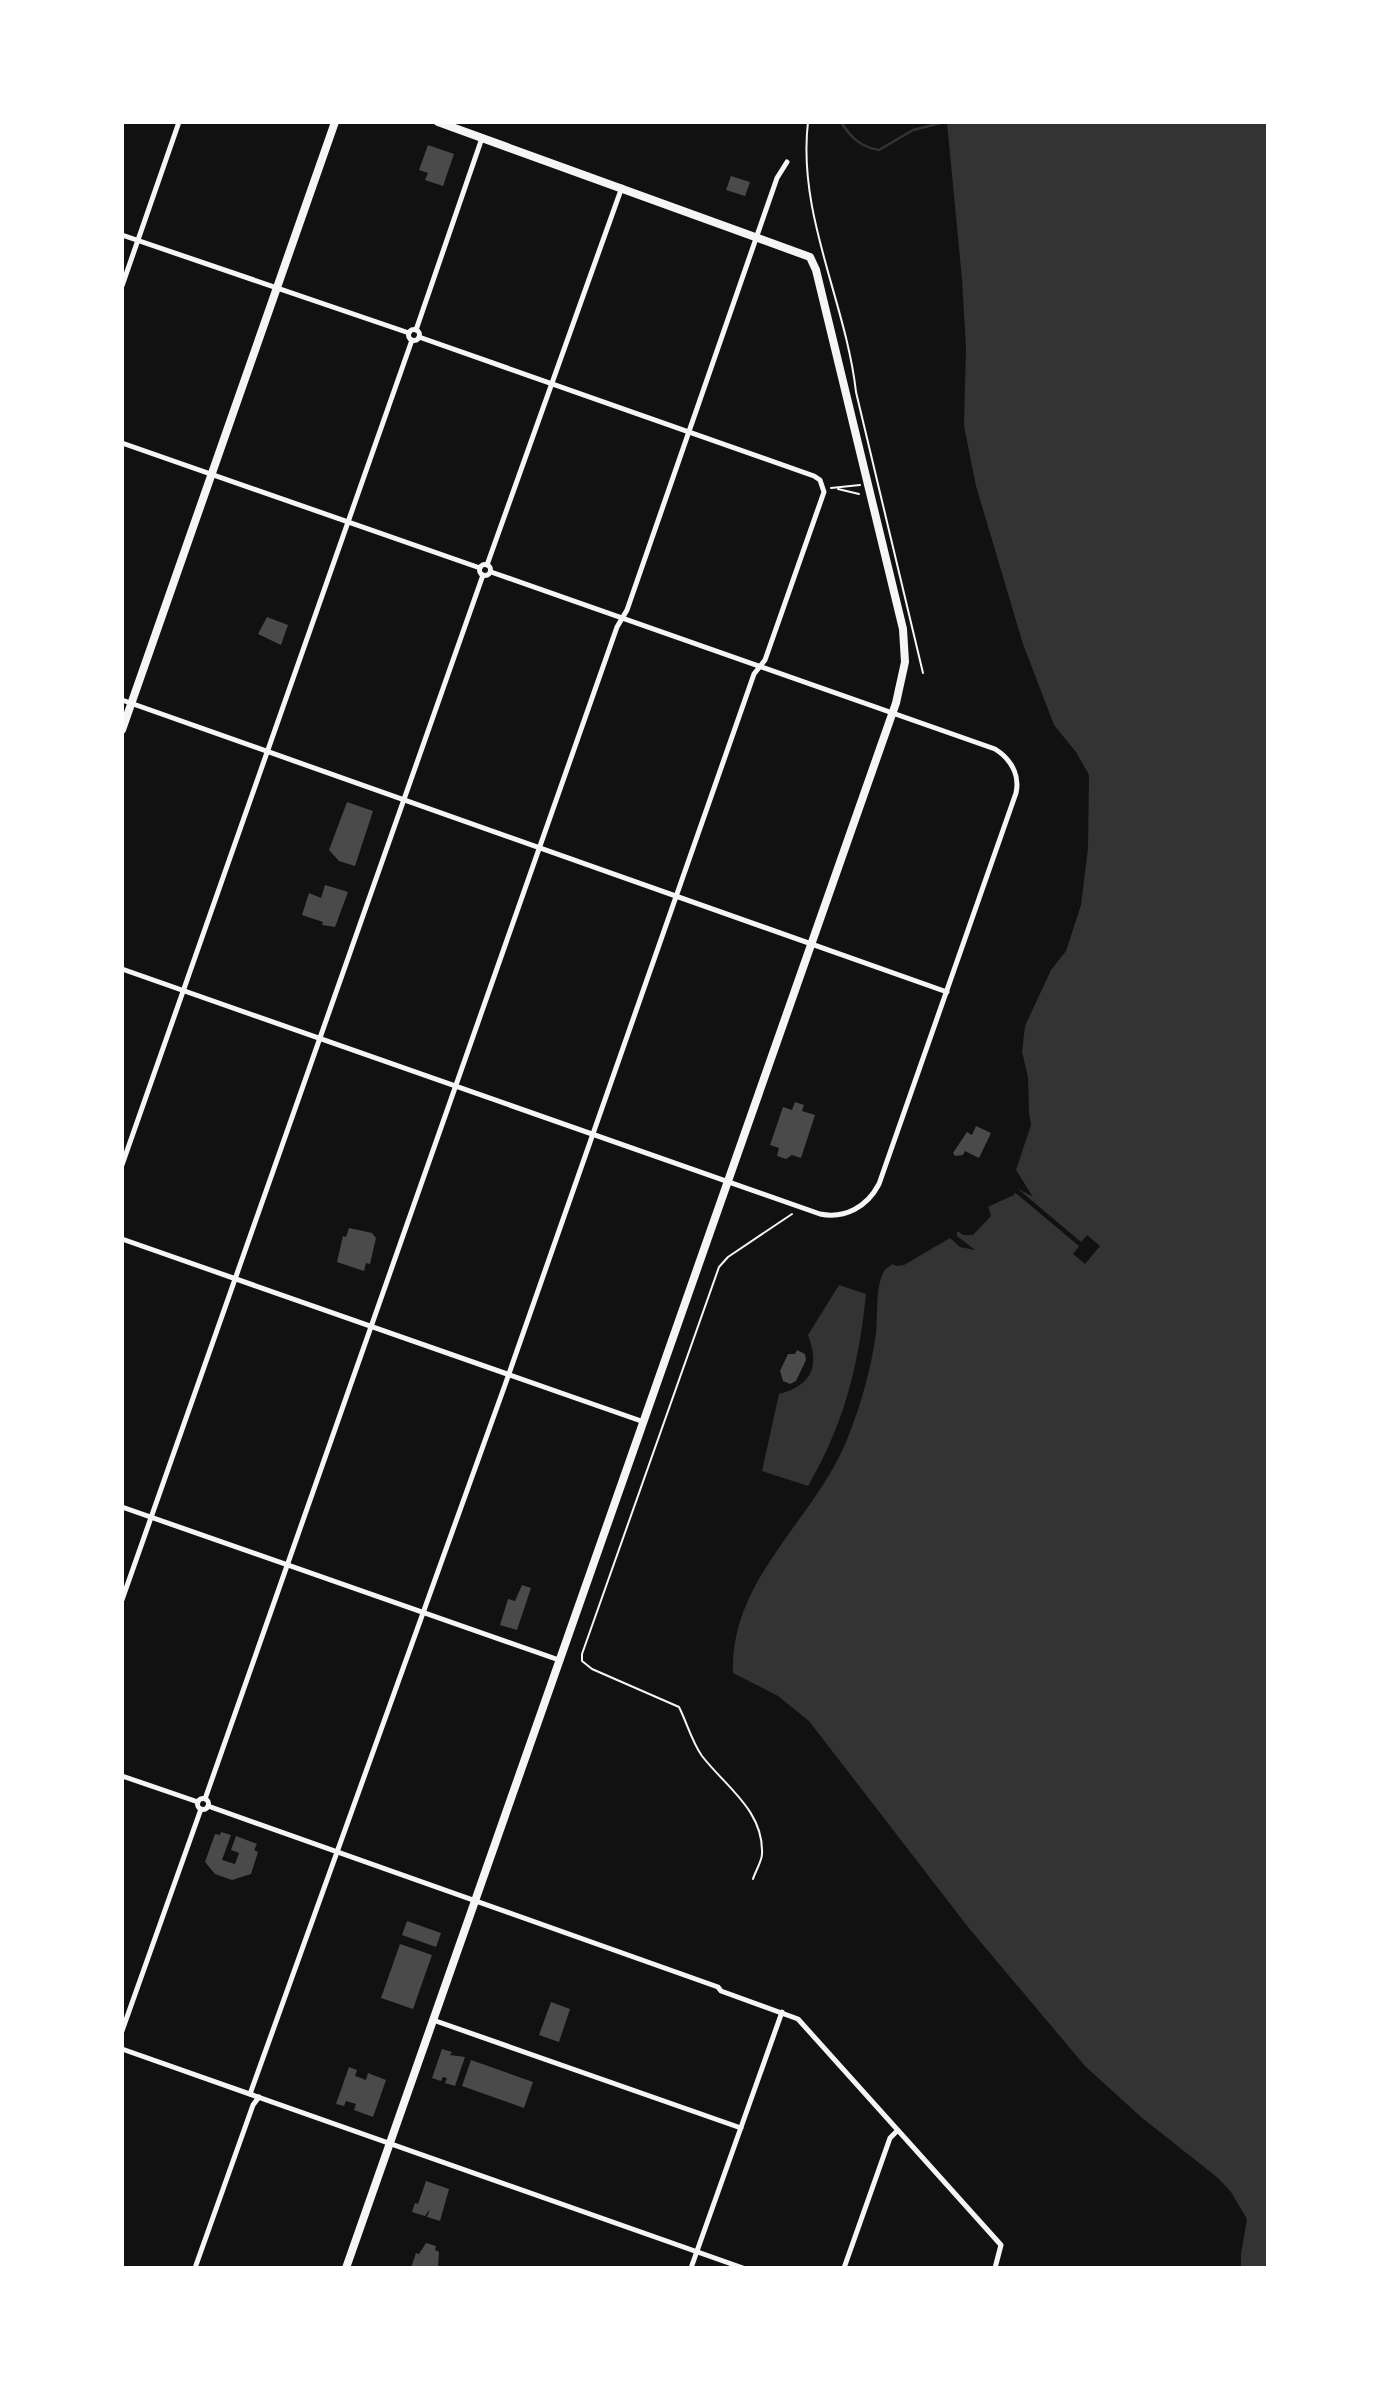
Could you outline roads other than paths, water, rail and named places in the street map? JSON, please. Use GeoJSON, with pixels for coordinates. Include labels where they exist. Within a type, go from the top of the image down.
{"type":"FeatureCollection","features":[{"type":"Feature","properties":{"kind":"main road"},"geometry":{"type":"LineString","coordinates":[[122,730],[127,702],[212,474],[335,122]]}},
{"type":"Feature","properties":{"kind":"main road"},"geometry":{"type":"LineString","coordinates":[[348,2267],[892,713],[904,670],[903,629],[816,270],[810,257],[438,122]]}},
{"type":"Feature","properties":{"kind":"street"},"geometry":{"type":"LineString","coordinates":[[122,286],[179,122]]}},
{"type":"Feature","properties":{"kind":"street"},"geometry":{"type":"LineString","coordinates":[[419,337],[416,330],[482,138]]}},
{"type":"Feature","properties":{"kind":"street"},"geometry":{"type":"LineString","coordinates":[[786,162],[777,178],[690,432],[539,847],[205,1799],[208,1806],[798,2019],[1001,2245],[995,2267]]}},
{"type":"Feature","properties":{"kind":"street"},"geometry":{"type":"LineString","coordinates":[[122,443],[480,568],[487,565],[621,187]]}},
{"type":"Feature","properties":{"kind":"street"},"geometry":{"type":"LineString","coordinates":[[122,235],[409,333],[416,330]]}},
{"type":"Feature","properties":{"kind":"street"},"geometry":{"type":"LineString","coordinates":[[122,1164],[412,340],[409,333]]}},
{"type":"Feature","properties":{"kind":"street"},"geometry":{"type":"LineString","coordinates":[[250,2094],[339,1852],[676,895],[759,667],[765,660],[824,492],[820,480],[814,476],[419,337],[412,340]]}},
{"type":"Feature","properties":{"kind":"street"},"geometry":{"type":"LineString","coordinates":[[487,565],[491,572]]}},
{"type":"Feature","properties":{"kind":"street"},"geometry":{"type":"LineString","coordinates":[[122,1600],[405,800],[483,575],[480,568]]}},
{"type":"Feature","properties":{"kind":"street"},"geometry":{"type":"LineString","coordinates":[[122,969],[820,1214],[842,1215],[858,1208],[870,1198],[879,1184],[1016,793],[1018,782],[1013,769],[995,749],[491,572],[483,575]]}},
{"type":"Feature","properties":{"kind":"street"},"geometry":{"type":"LineString","coordinates":[[127,702],[947,992]]}},
{"type":"Feature","properties":{"kind":"street"},"geometry":{"type":"LineString","coordinates":[[122,1239],[644,1422]]}},
{"type":"Feature","properties":{"kind":"street"},"geometry":{"type":"LineString","coordinates":[[122,1507],[559,1660]]}},
{"type":"Feature","properties":{"kind":"street"},"geometry":{"type":"LineString","coordinates":[[122,1776],[198,1802],[205,1799]]}},
{"type":"Feature","properties":{"kind":"street"},"geometry":{"type":"LineString","coordinates":[[122,2031],[201,1810],[198,1802]]}},
{"type":"Feature","properties":{"kind":"street"},"geometry":{"type":"LineString","coordinates":[[201,1810],[208,1806]]}},
{"type":"Feature","properties":{"kind":"street"},"geometry":{"type":"LineString","coordinates":[[691,2267],[782,2012]]}},
{"type":"Feature","properties":{"kind":"street"},"geometry":{"type":"LineString","coordinates":[[433,2020],[741,2128]]}},
{"type":"Feature","properties":{"kind":"street"},"geometry":{"type":"LineString","coordinates":[[122,2049],[743,2267]]}},
{"type":"Feature","properties":{"kind":"street"},"geometry":{"type":"LineString","coordinates":[[195,2267],[253,2105],[259,2097]]}},
{"type":"Feature","properties":{"kind":"street"},"geometry":{"type":"LineString","coordinates":[[844,2267],[890,2138],[897,2130]]}},
{"type":"Feature","properties":{"kind":"waterway"},"geometry":{"type":"LineString","coordinates":[[841,122],[857,141],[879,150],[913,130],[945,122]]}}]}
